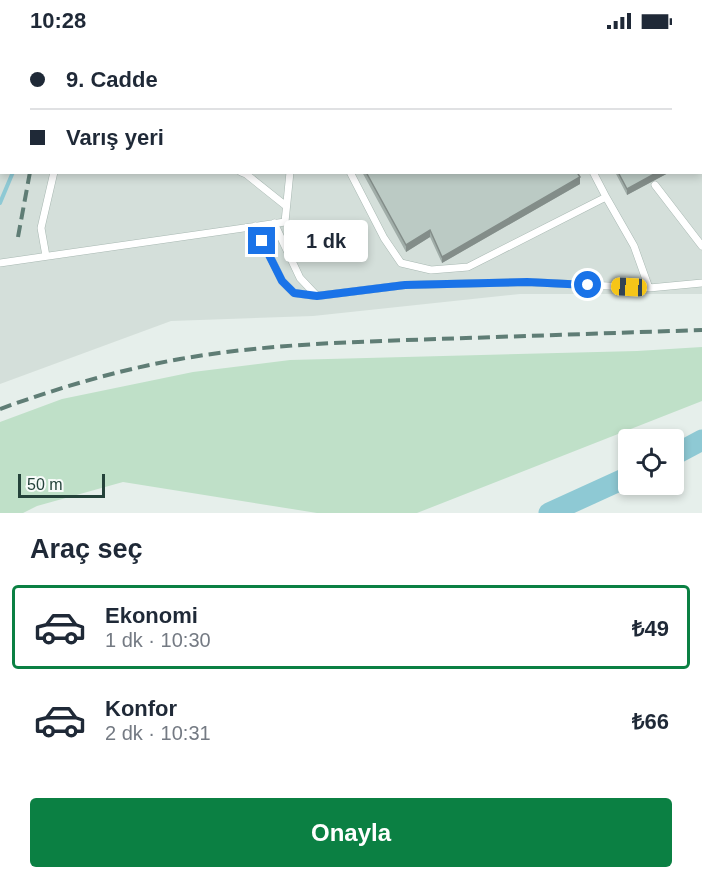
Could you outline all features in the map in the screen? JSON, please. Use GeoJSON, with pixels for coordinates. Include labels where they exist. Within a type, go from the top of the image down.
{"type":"FeatureCollection","features":[{"type":"Feature","properties":{"kind":"lane"},"geometry":{"type":"LineString","coordinates":[[46,256],[41,228],[54,174]]}},
{"type":"Feature","properties":{"kind":"lane"},"geometry":{"type":"LineString","coordinates":[[246,174],[286,206]]}},
{"type":"Feature","properties":{"kind":"lane"},"geometry":{"type":"LineString","coordinates":[[0,263],[285,222],[290,174]]}},
{"type":"Feature","properties":{"kind":"lane"},"geometry":{"type":"LineString","coordinates":[[351,174],[384,238],[401,263],[431,270],[468,267],[606,197]]}},
{"type":"Feature","properties":{"kind":"lane"},"geometry":{"type":"LineString","coordinates":[[594,174],[634,246],[649,288]]}},
{"type":"Feature","properties":{"kind":"lane"},"geometry":{"type":"LineString","coordinates":[[655,185],[702,246]]}},
{"type":"Feature","properties":{"kind":"lane"},"geometry":{"type":"LineString","coordinates":[[274,223],[300,278],[317,296]]}},
{"type":"Feature","properties":{"kind":"lane"},"geometry":{"type":"LineString","coordinates":[[255,226],[282,281],[294,293],[317,296],[405,285],[527,282],[649,288],[702,283]]}},
{"type":"Feature","properties":{"kind":"shaded area"},"geometry":{"type":"Polygon","coordinates":[[[0,174],[702,174],[702,294],[520,294],[313,316],[171,321],[0,384],[0,174]]]}},
{"type":"Feature","properties":{"kind":"green space"},"geometry":{"type":"Polygon","coordinates":[[[702,347],[702,401],[631,429],[618,429],[618,434],[417,513],[317,513],[123,482],[37,506],[23,513],[0,513],[0,422],[62,399],[193,372],[290,360],[637,351],[702,347]]]}},
{"type":"Feature","properties":{"kind":"building"},"geometry":{"type":"Polygon","coordinates":[[[367,174],[578,174],[580,177],[442,257],[430,230],[406,245],[367,174]]]}},
{"type":"Feature","properties":{"kind":"building"},"geometry":{"type":"Polygon","coordinates":[[[619,174],[654,174],[627,189],[619,174]]]}},
{"type":"Feature","properties":{"kind":"waterway"},"geometry":{"type":"LineString","coordinates":[[0,203],[12,174]]}},
{"type":"Feature","properties":{"kind":"waterway"},"geometry":{"type":"LineString","coordinates":[[684,450],[702,440]]}},
{"type":"Feature","properties":{"kind":"waterway"},"geometry":{"type":"LineString","coordinates":[[549,513],[618,482]]}},
{"type":"Feature","properties":{"kind":"railway"},"geometry":{"type":"LineString","coordinates":[[18,237],[30,174]]}},
{"type":"Feature","properties":{"kind":"railway"},"geometry":{"type":"LineString","coordinates":[[0,409],[134,368],[244,350],[341,343],[702,330]]}},
{"type":"Feature","properties":{"kind":"route"},"geometry":{"type":"LineString","coordinates":[[262,241],[282,281],[294,293],[317,296],[405,285],[527,282],[588,285]]}}]}
